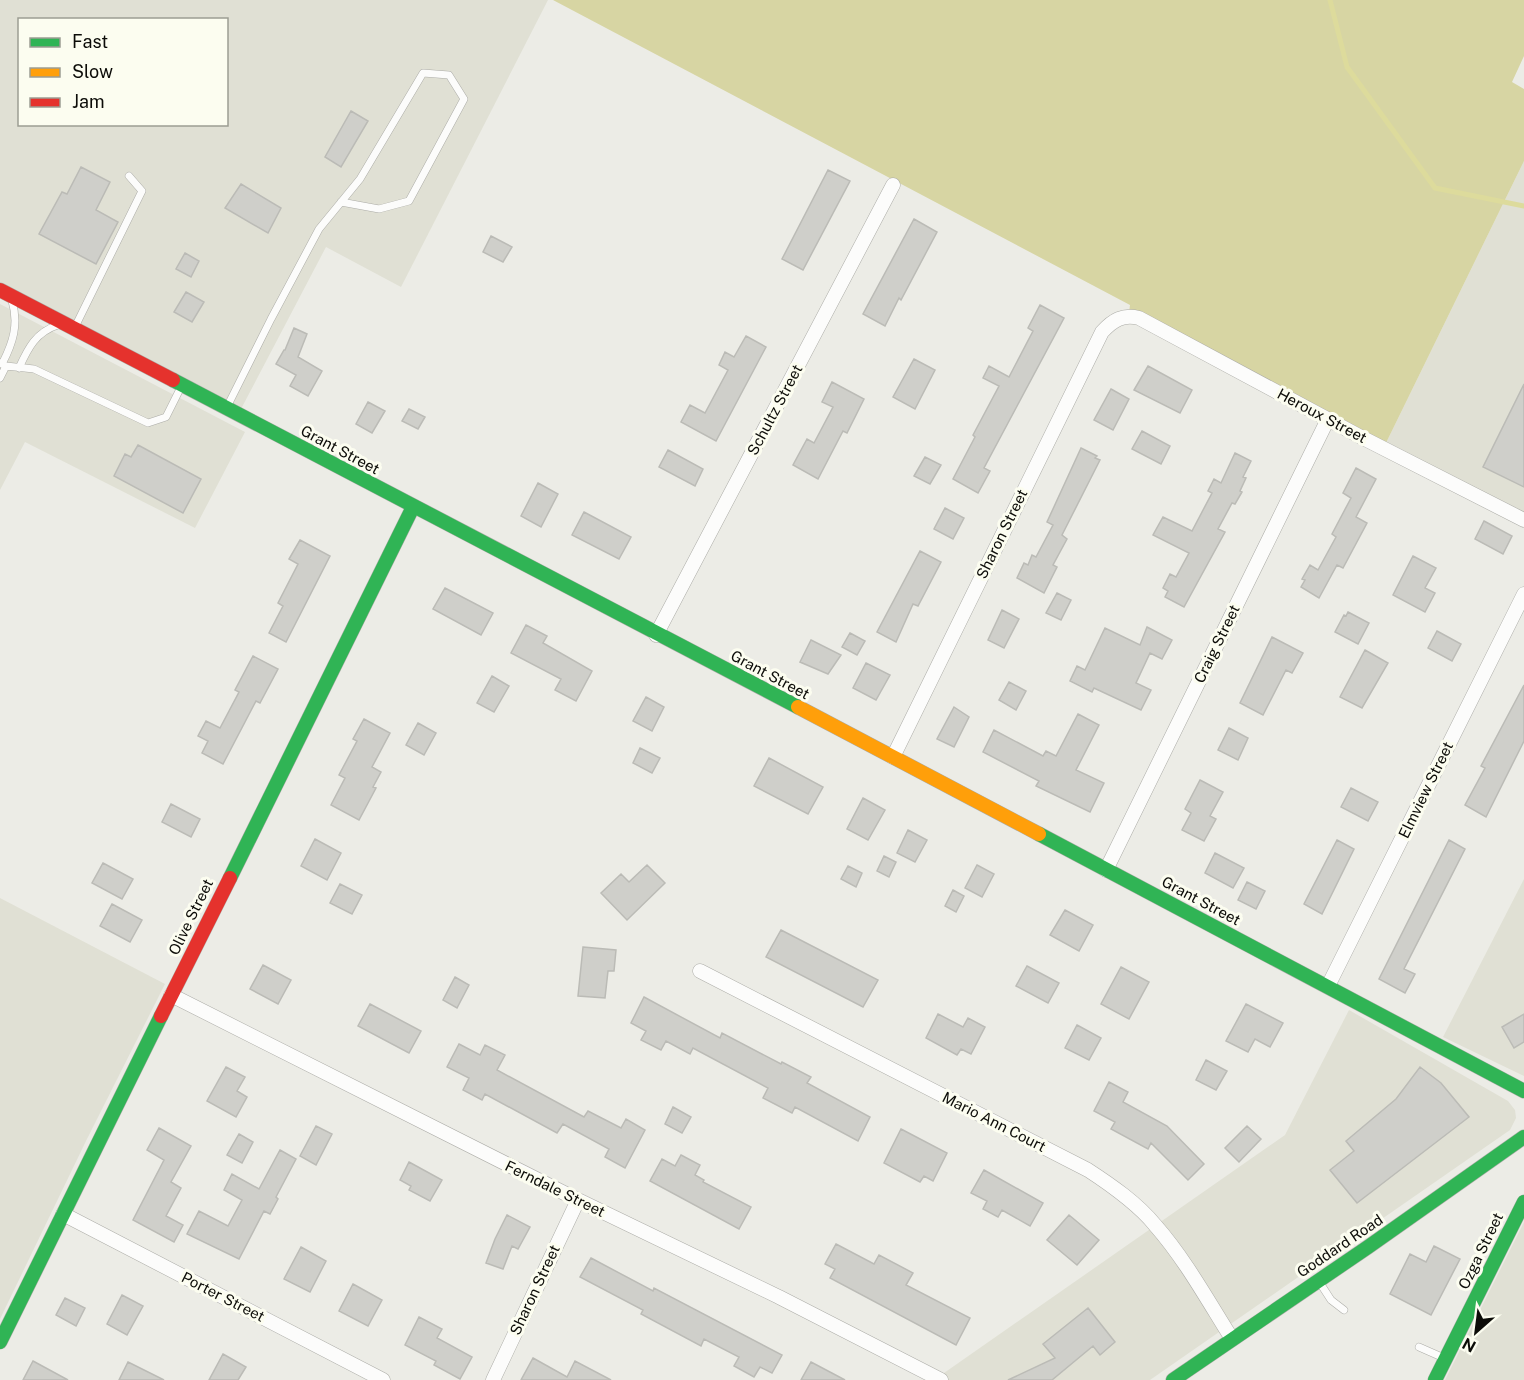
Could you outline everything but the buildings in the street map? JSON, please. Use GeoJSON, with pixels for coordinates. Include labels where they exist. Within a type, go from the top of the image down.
{"type":"FeatureCollection","features":[{"type":"Feature","properties":{"kind":"street","name":"Schultz Street"},"geometry":{"type":"LineString","coordinates":[[656,634],[893,185]]}},
{"type":"Feature","properties":{"kind":"street","name":"Grant Street"},"geometry":{"type":"LineString","coordinates":[[5,293],[1329,986],[1524,1092]]}},
{"type":"Feature","properties":{"kind":"street","name":"Heroux Street"},"geometry":{"type":"LineString","coordinates":[[1120,318],[1132,316],[1139,318],[1524,520]]}},
{"type":"Feature","properties":{"kind":"street","name":"Sharon Street"},"geometry":{"type":"LineString","coordinates":[[892,757],[1102,332],[1110,322],[1120,318]]}},
{"type":"Feature","properties":{"kind":"street","name":"Craig Street"},"geometry":{"type":"LineString","coordinates":[[1106,870],[1328,419]]}},
{"type":"Feature","properties":{"kind":"street","name":"Olive Street"},"geometry":{"type":"LineString","coordinates":[[0,1342],[413,507]]}},
{"type":"Feature","properties":{"kind":"street","name":"Elmview Street"},"geometry":{"type":"LineString","coordinates":[[1329,986],[1524,594]]}},
{"type":"Feature","properties":{"kind":"street","name":"Mario Ann Court"},"geometry":{"type":"LineString","coordinates":[[700,971],[1088,1170],[1128,1199],[1155,1224],[1183,1262],[1232,1339]]}},
{"type":"Feature","properties":{"kind":"street","name":"Ferndale Street"},"geometry":{"type":"LineString","coordinates":[[171,995],[941,1380]]}},
{"type":"Feature","properties":{"kind":"street","name":"Goddard Road"},"geometry":{"type":"LineString","coordinates":[[1173,1380],[1524,1137]]}},
{"type":"Feature","properties":{"kind":"street","name":"Sharon Street"},"geometry":{"type":"LineString","coordinates":[[493,1380],[578,1200]]}},
{"type":"Feature","properties":{"kind":"street","name":"Ozga Street"},"geometry":{"type":"LineString","coordinates":[[1436,1380],[1524,1202]]}},
{"type":"Feature","properties":{"kind":"street","name":"Porter Street"},"geometry":{"type":"LineString","coordinates":[[63,1214],[383,1380]]}},
{"type":"Feature","properties":{"kind":"lane"},"geometry":{"type":"LineString","coordinates":[[226,409],[319,229],[366,170],[423,73],[449,75],[464,99],[410,201],[380,209],[341,202]]}},
{"type":"Feature","properties":{"kind":"lane"},"geometry":{"type":"LineString","coordinates":[[19,368],[27,349],[46,329],[68,326],[142,191],[129,176]]}},
{"type":"Feature","properties":{"kind":"lane"},"geometry":{"type":"LineString","coordinates":[[0,378],[14,336],[16,314],[5,293]]}},
{"type":"Feature","properties":{"kind":"lane"},"geometry":{"type":"LineString","coordinates":[[3,364],[34,369],[148,423],[166,417],[181,386]]}},
{"type":"Feature","properties":{"kind":"lane"},"geometry":{"type":"LineString","coordinates":[[1319,1281],[1331,1300],[1344,1310]]}},
{"type":"Feature","properties":{"kind":"lane"},"geometry":{"type":"LineString","coordinates":[[1419,1347],[1446,1359]]}},
{"type":"Feature","properties":{"kind":"shaded area"},"geometry":{"type":"Polygon","coordinates":[[[0,0],[548,0],[401,287],[326,247],[241,409],[0,283],[0,0]]]}},
{"type":"Feature","properties":{"kind":"shaded area"},"geometry":{"type":"Polygon","coordinates":[[[553,0],[1524,0],[1524,56],[1512,82],[1524,89],[1524,161],[1385,445],[1129,313],[1130,305],[553,0]]]}},
{"type":"Feature","properties":{"kind":"shaded area"},"geometry":{"type":"Polygon","coordinates":[[[1524,161],[1524,517],[1385,445],[1524,161]]]}},
{"type":"Feature","properties":{"kind":"shaded area"},"geometry":{"type":"Polygon","coordinates":[[[0,304],[245,432],[195,528],[25,442],[0,490],[0,304]]]}},
{"type":"Feature","properties":{"kind":"shaded area"},"geometry":{"type":"Polygon","coordinates":[[[1524,879],[1524,1076],[1443,1037],[1524,879]]]}},
{"type":"Feature","properties":{"kind":"shaded area"},"geometry":{"type":"Polygon","coordinates":[[[0,898],[165,984],[0,1319],[0,898]]]}},
{"type":"Feature","properties":{"kind":"shaded area"},"geometry":{"type":"Polygon","coordinates":[[[1349,1010],[1508,1101],[1515,1110],[1516,1118],[1510,1130],[1150,1380],[934,1380],[1285,1135],[1349,1010]]]}},
{"type":"Feature","properties":{"kind":"shaded area"},"geometry":{"type":"Polygon","coordinates":[[[1524,1222],[1524,1380],[1445,1380],[1524,1222]]]}},
{"type":"Feature","properties":{"kind":"waterway"},"geometry":{"type":"LineString","coordinates":[[1330,0],[1347,67],[1435,188],[1524,206]]}},
{"type":"Feature","properties":{"kind":"traffic: fast"},"geometry":{"type":"LineString","coordinates":[[173,380],[798,707]]}},
{"type":"Feature","properties":{"kind":"traffic: fast"},"geometry":{"type":"LineString","coordinates":[[230,878],[413,507]]}},
{"type":"Feature","properties":{"kind":"traffic: fast"},"geometry":{"type":"LineString","coordinates":[[1039,834],[1524,1091]]}},
{"type":"Feature","properties":{"kind":"traffic: fast"},"geometry":{"type":"LineString","coordinates":[[0,1342],[161,1016]]}},
{"type":"Feature","properties":{"kind":"traffic: fast"},"geometry":{"type":"LineString","coordinates":[[1173,1380],[1524,1137]]}},
{"type":"Feature","properties":{"kind":"traffic: fast"},"geometry":{"type":"LineString","coordinates":[[1435,1380],[1524,1202]]}},
{"type":"Feature","properties":{"kind":"traffic: slow"},"geometry":{"type":"LineString","coordinates":[[798,707],[1039,834]]}},
{"type":"Feature","properties":{"kind":"traffic: jam"},"geometry":{"type":"LineString","coordinates":[[0,290],[173,380]]}},
{"type":"Feature","properties":{"kind":"traffic: jam"},"geometry":{"type":"LineString","coordinates":[[161,1016],[230,878]]}}]}
